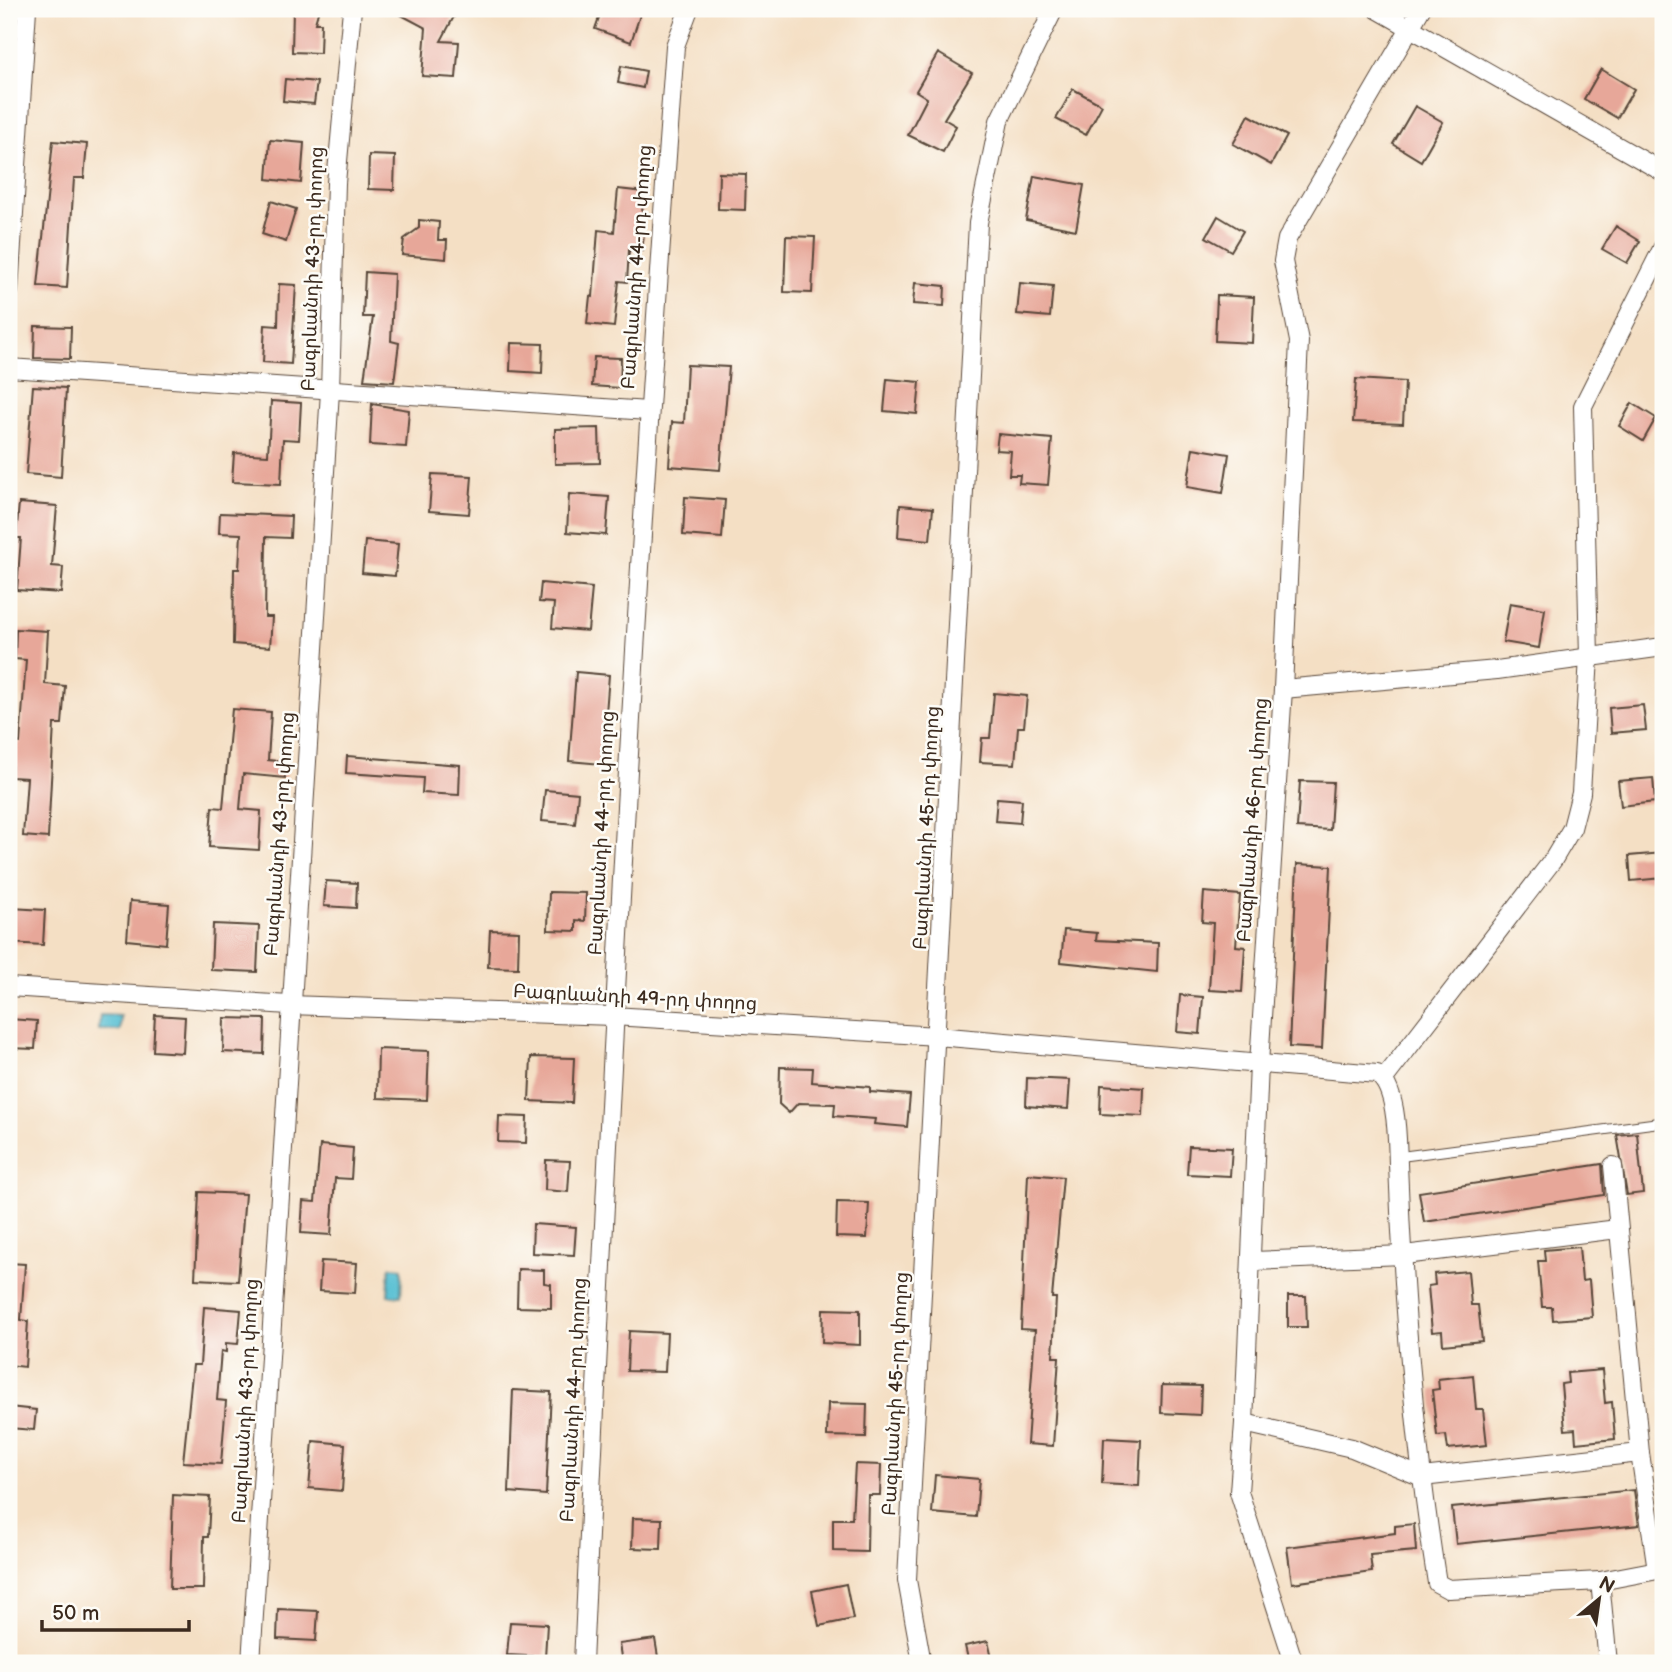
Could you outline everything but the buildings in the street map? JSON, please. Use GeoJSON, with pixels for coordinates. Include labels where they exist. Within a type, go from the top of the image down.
{"type":"FeatureCollection","features":[{"type":"Feature","properties":{"kind":"street"},"geometry":{"type":"LineString","coordinates":[[9,291],[27,9]]}},
{"type":"Feature","properties":{"kind":"street","name":"Բագրևանդի 43-րդ փողոց"},"geometry":{"type":"LineString","coordinates":[[251,1663],[289,1005],[330,391],[336,183],[352,9]]}},
{"type":"Feature","properties":{"kind":"street","name":"Բագրևանդի 44-րդ փողոց"},"geometry":{"type":"LineString","coordinates":[[583,1663],[613,1016],[648,411],[675,46],[689,9]]}},
{"type":"Feature","properties":{"kind":"street","name":"Բագրևանդի 45-րդ փողոց"},"geometry":{"type":"LineString","coordinates":[[922,1663],[907,1580],[978,223],[999,121],[1054,9]]}},
{"type":"Feature","properties":{"kind":"street"},"geometry":{"type":"LineString","coordinates":[[1377,9],[1663,172]]}},
{"type":"Feature","properties":{"kind":"street","name":"Բագրևանդի 46-րդ փողոց"},"geometry":{"type":"LineString","coordinates":[[1294,1663],[1239,1492],[1252,1261],[1259,1064],[1283,689],[1299,341],[1283,261],[1287,239],[1421,9]]}},
{"type":"Feature","properties":{"kind":"street"},"geometry":{"type":"LineString","coordinates":[[1613,1166],[1640,1453],[1660,1570],[1600,1581],[1448,1589],[1437,1583],[1422,1477],[1397,1157],[1390,1089],[1384,1079],[1553,860],[1572,828],[1581,793],[1589,657],[1583,406],[1663,247]]}},
{"type":"Feature","properties":{"kind":"street"},"geometry":{"type":"LineString","coordinates":[[9,368],[648,411]]}},
{"type":"Feature","properties":{"kind":"street"},"geometry":{"type":"LineString","coordinates":[[1283,689],[1497,670],[1663,647]]}},
{"type":"Feature","properties":{"kind":"street","name":"Բագրևանդի 49-րդ փողոց"},"geometry":{"type":"LineString","coordinates":[[9,987],[289,1005],[613,1016],[937,1036],[1367,1072],[1384,1079]]}},
{"type":"Feature","properties":{"kind":"street"},"geometry":{"type":"LineString","coordinates":[[1252,1261],[1404,1255],[1618,1229]]}},
{"type":"Feature","properties":{"kind":"street"},"geometry":{"type":"LineString","coordinates":[[1244,1423],[1352,1448],[1422,1477],[1640,1453]]}},
{"type":"Feature","properties":{"kind":"street"},"geometry":{"type":"LineString","coordinates":[[1600,1581],[1608,1663]]}},
{"type":"Feature","properties":{"kind":"lane"},"geometry":{"type":"LineString","coordinates":[[1397,1157],[1663,1122]]}},
{"type":"Feature","properties":{"kind":"water"},"geometry":{"type":"Polygon","coordinates":[[[100,1015],[121,1016],[120,1031],[99,1030],[100,1015]]]}},
{"type":"Feature","properties":{"kind":"water"},"geometry":{"type":"Polygon","coordinates":[[[390,1267],[402,1268],[401,1296],[388,1295],[390,1267]]]}}]}
